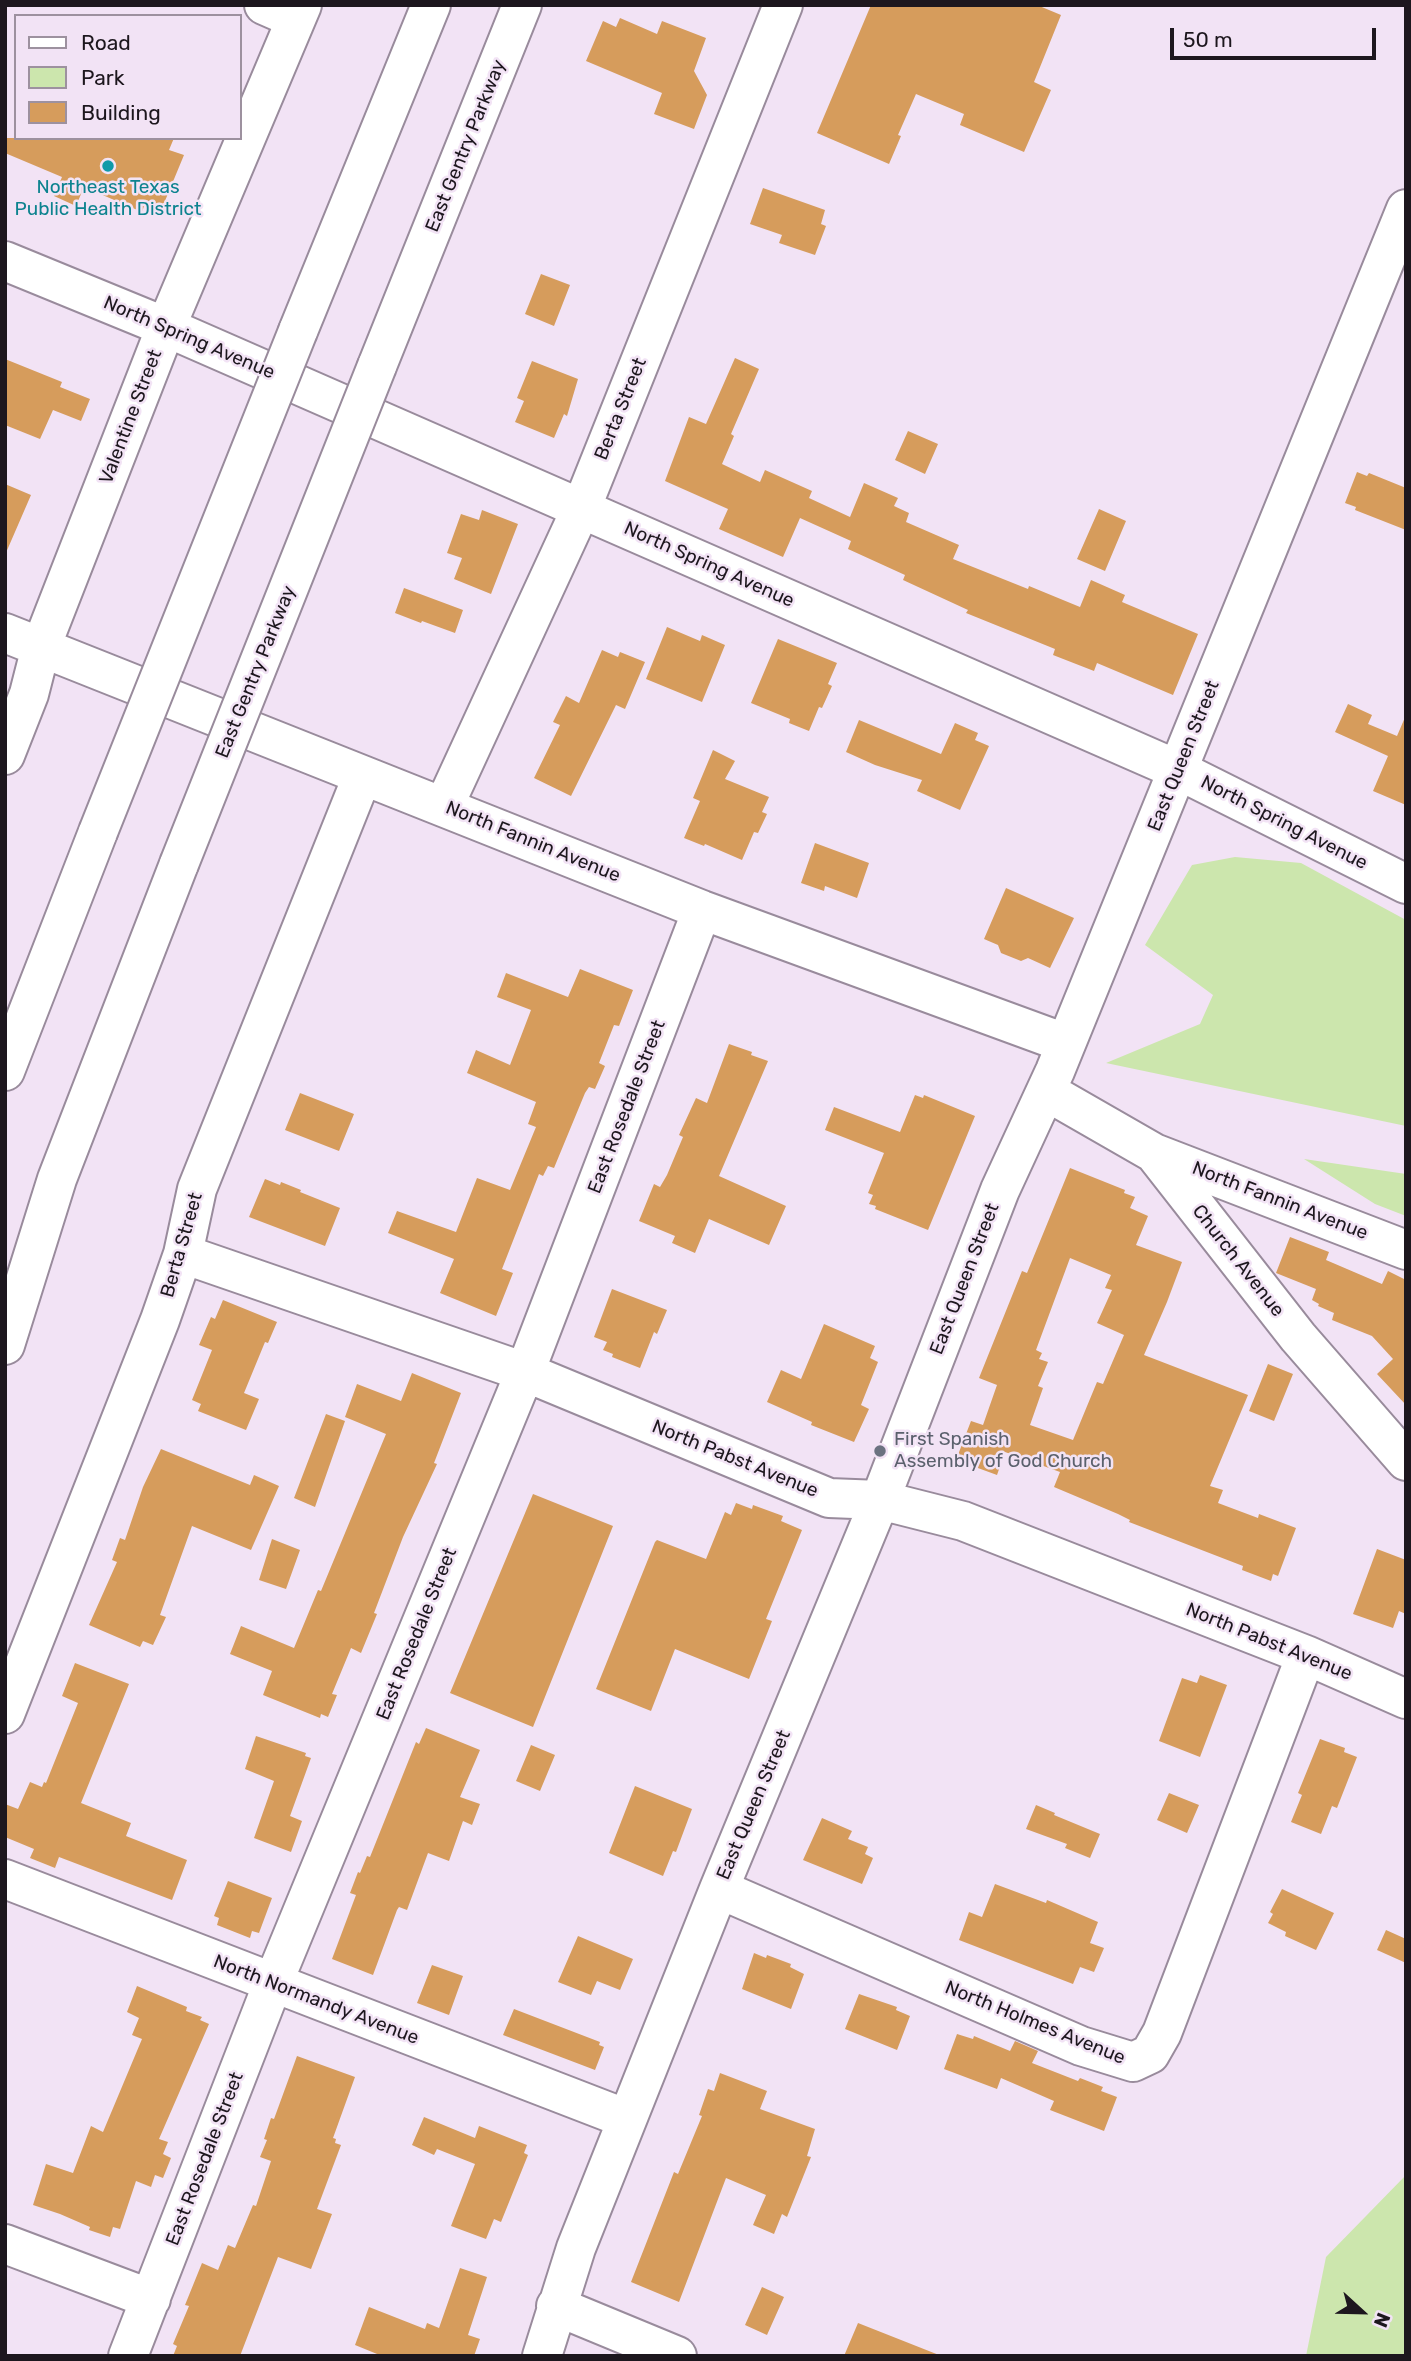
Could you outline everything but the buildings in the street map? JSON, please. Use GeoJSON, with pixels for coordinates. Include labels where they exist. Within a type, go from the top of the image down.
{"type":"FeatureCollection","features":[{"type":"Feature","properties":{"kind":"street"},"geometry":{"type":"LineString","coordinates":[[5,1071],[298,331],[431,5]]}},
{"type":"Feature","properties":{"kind":"street","name":"East Gentry Parkway"},"geometry":{"type":"LineString","coordinates":[[5,1345],[57,1179],[179,864],[522,5]]}},
{"type":"Feature","properties":{"kind":"street","name":"Berta Street"},"geometry":{"type":"LineString","coordinates":[[443,806],[581,509],[783,5]]}},
{"type":"Feature","properties":{"kind":"street","name":"Valentine Street"},"geometry":{"type":"LineString","coordinates":[[242,128],[287,10]]}},
{"type":"Feature","properties":{"kind":"street","name":"Valentine Street"},"geometry":{"type":"LineString","coordinates":[[5,755],[29,694],[41,647],[237,140]]}},
{"type":"Feature","properties":{"kind":"street","name":"East Queen Street"},"geometry":{"type":"LineString","coordinates":[[542,2356],[567,2272],[627,2119],[880,1500],[1000,1190],[1046,1091],[1406,209]]}},
{"type":"Feature","properties":{"kind":"street","name":"North Spring Avenue"},"geometry":{"type":"LineString","coordinates":[[5,261],[166,327],[1178,770],[1406,884]]}},
{"type":"Feature","properties":{"kind":"street","name":"North Fannin Avenue"},"geometry":{"type":"LineString","coordinates":[[5,634],[702,910],[1065,1043]]}},
{"type":"Feature","properties":{"kind":"street","name":"Berta Street"},"geometry":{"type":"LineString","coordinates":[[5,1714],[160,1320],[183,1254],[197,1189],[362,777]]}},
{"type":"Feature","properties":{"kind":"street","name":"East Rosedale Street"},"geometry":{"type":"LineString","coordinates":[[128,2356],[273,1983],[525,1372],[702,910]]}},
{"type":"Feature","properties":{"kind":"street","name":"Church Avenue"},"geometry":{"type":"LineString","coordinates":[[1046,1091],[1154,1153],[1298,1338],[1406,1461]]}},
{"type":"Feature","properties":{"kind":"street","name":"North Fannin Avenue"},"geometry":{"type":"LineString","coordinates":[[1154,1153],[1406,1250]]}},
{"type":"Feature","properties":{"kind":"street","name":"North Pabst Avenue"},"geometry":{"type":"LineString","coordinates":[[183,1254],[525,1372],[829,1498],[880,1500],[963,1521],[1306,1655],[1406,1699]]}},
{"type":"Feature","properties":{"kind":"street","name":"North Holmes Avenue"},"geometry":{"type":"LineString","coordinates":[[719,1889],[1081,2046],[1133,2062],[1150,2054],[1162,2033],[1306,1655]]}},
{"type":"Feature","properties":{"kind":"street","name":"North Normandy Avenue"},"geometry":{"type":"LineString","coordinates":[[5,1879],[627,2119]]}},
{"type":"Feature","properties":{"kind":"street"},"geometry":{"type":"LineString","coordinates":[[5,2244],[151,2299]]}},
{"type":"Feature","properties":{"kind":"street"},"geometry":{"type":"LineString","coordinates":[[556,2306],[677,2356]]}},
{"type":"Feature","properties":{"kind":"green space"},"geometry":{"type":"Polygon","coordinates":[[[1235,857],[1301,863],[1406,920],[1406,1126],[1106,1063],[1200,1024],[1213,995],[1145,945],[1192,865],[1235,857]]]}},
{"type":"Feature","properties":{"kind":"green space"},"geometry":{"type":"Polygon","coordinates":[[[1304,1159],[1406,1174],[1406,1216],[1375,1204],[1304,1159]]]}},
{"type":"Feature","properties":{"kind":"green space"},"geometry":{"type":"Polygon","coordinates":[[[1406,2175],[1406,2356],[1306,2356],[1326,2257],[1406,2175]]]}},
{"type":"Feature","properties":{"kind":"place","name":"Northeast Texas Public Health District"},"geometry":{"type":"Point","coordinates":[108,166]}},
{"type":"Feature","properties":{"kind":"place","name":"First Spanish Assembly of God Church"},"geometry":{"type":"Point","coordinates":[880,1451]}}]}
